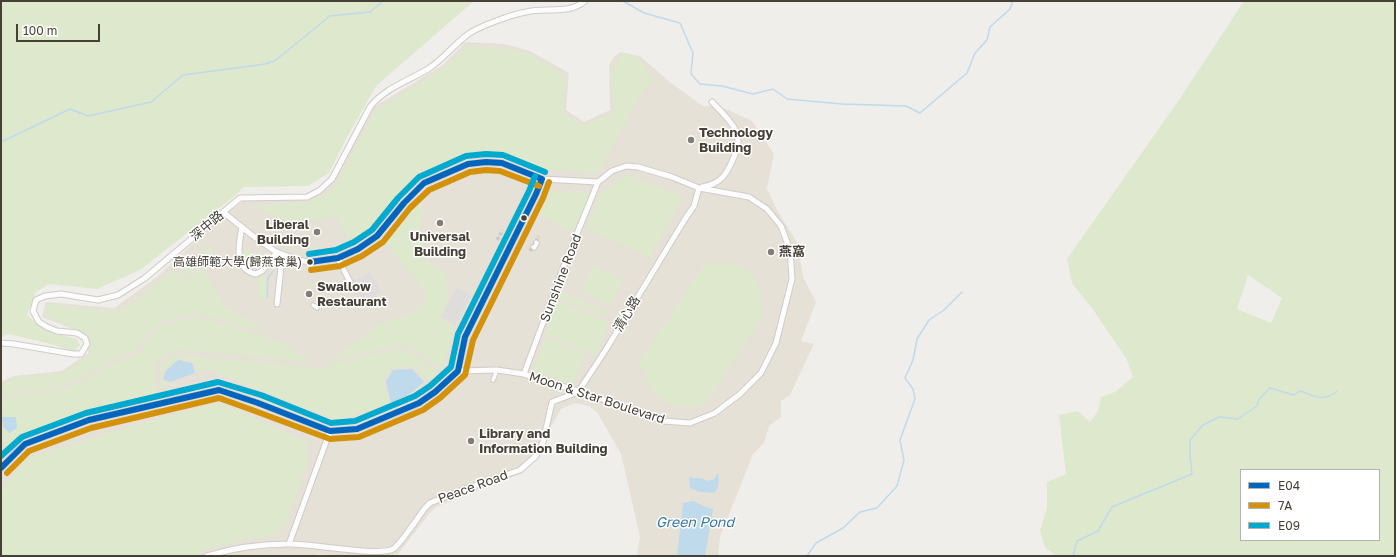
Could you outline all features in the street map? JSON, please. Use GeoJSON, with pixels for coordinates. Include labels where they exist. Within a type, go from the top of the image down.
{"type":"FeatureCollection","features":[{"type":"Feature","properties":{"kind":"street","name":"深中路"},"geometry":{"type":"LineString","coordinates":[[1,343],[81,354],[87,344],[85,338],[77,333],[57,331],[39,322],[33,311],[36,300],[45,296],[61,294],[98,300],[118,295],[145,278],[240,198],[307,197],[319,191],[332,179],[370,107],[376,99],[400,82],[429,69],[468,34],[487,25],[527,11],[568,10],[581,5],[585,1]]}},
{"type":"Feature","properties":{"kind":"street"},"geometry":{"type":"LineString","coordinates":[[699,188],[709,186],[718,181],[728,172],[739,145],[736,131],[712,102]]}},
{"type":"Feature","properties":{"kind":"street"},"geometry":{"type":"LineString","coordinates":[[224,213],[253,236],[277,252],[298,260],[310,262],[338,258],[358,249],[377,236],[404,203],[424,183],[468,164],[486,162],[502,163],[542,179],[598,182]]}},
{"type":"Feature","properties":{"kind":"street","name":"Moon & Star Boulevard"},"geometry":{"type":"LineString","coordinates":[[458,371],[497,370],[524,374],[663,421],[690,423],[715,413],[740,394],[761,372],[776,343],[792,279],[790,250],[781,226],[767,210],[749,197],[699,188],[672,177],[638,167],[626,166],[612,171],[598,182]]}},
{"type":"Feature","properties":{"kind":"street"},"geometry":{"type":"LineString","coordinates":[[1,468],[25,444],[89,420],[161,402],[219,390],[330,430],[357,429],[419,403],[435,392],[458,371],[464,337],[536,194],[542,179]]}},
{"type":"Feature","properties":{"kind":"street","name":"Sunshine Road"},"geometry":{"type":"LineString","coordinates":[[524,374],[565,264],[598,182]]}},
{"type":"Feature","properties":{"kind":"street","name":"清心路"},"geometry":{"type":"LineString","coordinates":[[578,392],[605,352],[681,225],[694,206],[699,188]]}},
{"type":"Feature","properties":{"kind":"street"},"geometry":{"type":"LineString","coordinates":[[242,227],[238,246],[240,259],[246,269],[256,274],[262,271],[277,252]]}},
{"type":"Feature","properties":{"kind":"street"},"geometry":{"type":"LineString","coordinates":[[533,247],[534,248],[537,243],[536,242]]}},
{"type":"Feature","properties":{"kind":"street"},"geometry":{"type":"LineString","coordinates":[[276,304],[284,255]]}},
{"type":"Feature","properties":{"kind":"street"},"geometry":{"type":"LineString","coordinates":[[338,258],[344,265],[350,282]]}},
{"type":"Feature","properties":{"kind":"street"},"geometry":{"type":"LineString","coordinates":[[312,305],[317,308]]}},
{"type":"Feature","properties":{"kind":"street"},"geometry":{"type":"LineString","coordinates":[[493,380],[497,370]]}},
{"type":"Feature","properties":{"kind":"street"},"geometry":{"type":"LineString","coordinates":[[207,556],[232,549],[289,544],[339,550],[387,553],[394,549],[430,502],[520,470],[536,456],[543,442],[552,402],[578,392]]}},
{"type":"Feature","properties":{"kind":"street"},"geometry":{"type":"LineString","coordinates":[[289,544],[330,430]]}},
{"type":"Feature","properties":{"kind":"shaded area"},"geometry":{"type":"Polygon","coordinates":[[[465,42],[505,44],[530,51],[569,73],[566,110],[584,122],[610,110],[609,65],[613,58],[620,52],[640,56],[671,83],[703,106],[715,106],[726,109],[752,121],[774,154],[767,189],[777,210],[798,244],[803,277],[816,302],[801,341],[814,344],[790,395],[781,401],[781,417],[769,426],[764,443],[753,454],[720,537],[718,556],[637,556],[640,537],[621,454],[597,412],[589,406],[575,403],[561,409],[552,425],[542,454],[520,474],[436,507],[398,554],[393,556],[339,556],[318,554],[315,556],[1,556],[1,382],[14,376],[62,371],[88,353],[88,335],[42,317],[46,302],[114,308],[157,277],[215,222],[243,201],[304,200],[318,196],[333,182],[374,107],[443,65],[465,42]]]}},
{"type":"Feature","properties":{"kind":"shaded area"},"geometry":{"type":"Polygon","coordinates":[[[370,272],[381,292],[364,302],[360,296],[347,290],[345,285],[370,272]]]}},
{"type":"Feature","properties":{"kind":"shaded area"},"geometry":{"type":"Polygon","coordinates":[[[457,287],[471,295],[455,325],[441,317],[457,287]]]}},
{"type":"Feature","properties":{"kind":"green space"},"geometry":{"type":"Polygon","coordinates":[[[1,1],[474,1],[376,86],[329,173],[308,186],[244,187],[231,199],[140,270],[97,289],[49,284],[36,292],[27,315],[38,324],[50,330],[77,339],[80,345],[75,352],[51,344],[8,334],[1,337],[1,1]]]}},
{"type":"Feature","properties":{"kind":"green space"},"geometry":{"type":"Polygon","coordinates":[[[1244,1],[1395,1],[1395,556],[1056,556],[1045,547],[1040,530],[1047,508],[1047,482],[1066,474],[1059,415],[1078,411],[1090,422],[1098,411],[1101,397],[1115,392],[1133,377],[1126,358],[1094,311],[1072,283],[1067,259],[1179,100],[1244,1]],[[1248,275],[1237,309],[1271,323],[1282,298],[1248,275]]]}},
{"type":"Feature","properties":{"kind":"green space"},"geometry":{"type":"Polygon","coordinates":[[[466,46],[505,49],[529,54],[566,76],[563,113],[584,126],[615,111],[610,74],[622,54],[637,57],[654,80],[637,100],[599,173],[545,169],[502,156],[464,156],[417,179],[372,231],[352,244],[336,216],[295,223],[252,207],[306,202],[325,194],[336,184],[375,111],[447,66],[466,46]]]}},
{"type":"Feature","properties":{"kind":"green space"},"geometry":{"type":"Polygon","coordinates":[[[627,175],[684,196],[650,257],[586,228],[601,193],[627,175]]]}},
{"type":"Feature","properties":{"kind":"green space"},"geometry":{"type":"Polygon","coordinates":[[[550,191],[591,193],[572,233],[537,213],[550,191]]]}},
{"type":"Feature","properties":{"kind":"green space"},"geometry":{"type":"Polygon","coordinates":[[[415,202],[423,208],[419,237],[427,248],[422,257],[444,272],[447,284],[448,300],[440,318],[455,327],[442,370],[419,352],[400,344],[329,362],[378,325],[413,313],[425,302],[425,291],[384,241],[398,226],[415,202]]]}},
{"type":"Feature","properties":{"kind":"green space"},"geometry":{"type":"Polygon","coordinates":[[[215,242],[211,257],[190,274],[184,276],[179,273],[215,242]]]}},
{"type":"Feature","properties":{"kind":"green space"},"geometry":{"type":"Polygon","coordinates":[[[245,248],[266,260],[262,265],[257,267],[248,266],[243,259],[245,248]]]}},
{"type":"Feature","properties":{"kind":"green space"},"geometry":{"type":"Polygon","coordinates":[[[723,262],[737,265],[752,274],[759,286],[762,306],[760,322],[709,399],[701,405],[695,407],[686,408],[677,406],[662,399],[655,393],[650,386],[645,370],[637,365],[704,264],[723,262]]]}},
{"type":"Feature","properties":{"kind":"green space"},"geometry":{"type":"Polygon","coordinates":[[[592,266],[623,278],[612,305],[581,292],[592,266]]]}},
{"type":"Feature","properties":{"kind":"green space"},"geometry":{"type":"Polygon","coordinates":[[[202,267],[224,305],[274,335],[196,312],[161,322],[147,335],[136,350],[94,369],[86,377],[58,387],[9,394],[1,399],[1,385],[15,378],[63,373],[90,354],[90,334],[45,316],[48,304],[117,312],[139,299],[170,272],[189,279],[202,267]]]}},
{"type":"Feature","properties":{"kind":"green space"},"geometry":{"type":"Polygon","coordinates":[[[266,277],[266,300],[258,299],[258,278],[266,277]]]}},
{"type":"Feature","properties":{"kind":"green space"},"geometry":{"type":"Polygon","coordinates":[[[561,292],[608,311],[606,317],[559,298],[561,292]]]}},
{"type":"Feature","properties":{"kind":"green space"},"geometry":{"type":"Polygon","coordinates":[[[557,301],[609,322],[597,355],[544,334],[557,301]]]}},
{"type":"Feature","properties":{"kind":"green space"},"geometry":{"type":"Polygon","coordinates":[[[195,316],[282,342],[311,362],[173,349],[154,365],[157,397],[86,417],[20,441],[7,453],[1,441],[1,403],[9,397],[59,390],[89,380],[96,372],[139,353],[149,338],[162,325],[195,316]]]}},
{"type":"Feature","properties":{"kind":"green space"},"geometry":{"type":"Polygon","coordinates":[[[546,337],[586,354],[572,386],[533,369],[546,337]]]}},
{"type":"Feature","properties":{"kind":"green space"},"geometry":{"type":"Polygon","coordinates":[[[399,348],[417,355],[439,373],[427,381],[414,366],[393,368],[383,382],[389,404],[336,420],[210,370],[197,371],[194,362],[180,358],[164,370],[161,379],[169,384],[161,389],[160,366],[175,354],[321,368],[399,348]]]}},
{"type":"Feature","properties":{"kind":"green space"},"geometry":{"type":"Polygon","coordinates":[[[220,403],[307,442],[306,466],[286,525],[275,534],[203,549],[198,556],[3,556],[1,551],[1,492],[27,458],[170,415],[220,403]]]}},
{"type":"Feature","properties":{"kind":"water"},"geometry":{"type":"Polygon","coordinates":[[[178,360],[192,363],[195,373],[170,382],[163,379],[166,371],[178,360]]]}},
{"type":"Feature","properties":{"kind":"water"},"geometry":{"type":"Polygon","coordinates":[[[412,369],[424,382],[408,395],[391,403],[386,381],[393,370],[412,369]]]}},
{"type":"Feature","properties":{"kind":"water"},"geometry":{"type":"Polygon","coordinates":[[[2,417],[16,417],[17,428],[10,433],[3,427],[2,417]]]}},
{"type":"Feature","properties":{"kind":"water"},"geometry":{"type":"Polygon","coordinates":[[[718,473],[719,484],[714,493],[700,492],[690,488],[689,477],[708,481],[714,479],[718,473]]]}},
{"type":"Feature","properties":{"kind":"water","name":"Green Pond"},"geometry":{"type":"Polygon","coordinates":[[[694,501],[713,509],[705,556],[677,556],[683,503],[694,501]]]}},
{"type":"Feature","properties":{"kind":"waterway"},"geometry":{"type":"LineString","coordinates":[[1,142],[70,109],[88,116],[151,102],[183,75],[265,64],[276,60],[330,16],[370,12],[383,1]]}},
{"type":"Feature","properties":{"kind":"waterway"},"geometry":{"type":"LineString","coordinates":[[623,1],[644,13],[680,23],[693,53],[691,74],[700,84],[722,86],[753,94],[773,89],[787,99],[842,104],[906,106],[920,113],[967,73],[975,53],[987,40],[990,27],[1010,9],[1013,1]]}},
{"type":"Feature","properties":{"kind":"waterway"},"geometry":{"type":"LineString","coordinates":[[267,297],[268,278],[273,271]]}},
{"type":"Feature","properties":{"kind":"waterway"},"geometry":{"type":"LineString","coordinates":[[807,556],[816,543],[843,528],[860,512],[877,508],[897,486],[904,460],[900,440],[915,399],[913,389],[905,378],[913,360],[917,339],[929,320],[944,310],[962,292]]}},
{"type":"Feature","properties":{"kind":"waterway"},"geometry":{"type":"LineString","coordinates":[[1073,556],[1077,541],[1098,531],[1112,507],[1192,474],[1190,440],[1203,425],[1219,417],[1238,419],[1257,406],[1259,399],[1270,388],[1294,395],[1300,391],[1324,398],[1337,391]]}},
{"type":"Feature","properties":{"kind":"tunnel"},"geometry":{"type":"LineString","coordinates":[[497,240],[503,230]]}},
{"type":"Feature","properties":{"kind":"tunnel"},"geometry":{"type":"LineString","coordinates":[[530,251],[539,236]]}},
{"type":"Feature","properties":{"kind":"transit line","name":"E09"},"geometry":{"type":"LineString","coordinates":[[309,254],[336,250],[354,242],[372,230],[398,198],[419,177],[466,156],[486,154],[503,155],[545,172]]}},
{"type":"Feature","properties":{"kind":"transit line","name":"E04"},"geometry":{"type":"LineString","coordinates":[[310,262],[338,258],[358,249],[377,236],[404,203],[424,183],[468,164],[486,162],[502,163],[542,179]]}},
{"type":"Feature","properties":{"kind":"transit line","name":"7A"},"geometry":{"type":"LineString","coordinates":[[311,270],[340,266],[362,256],[383,242],[410,208],[429,190],[470,172],[486,170],[500,171],[539,186]]}},
{"type":"Feature","properties":{"kind":"transit line","name":"E09"},"geometry":{"type":"LineString","coordinates":[[1,456],[22,437],[86,413],[218,382],[261,395],[331,423],[355,421],[415,396],[430,386],[451,367],[458,334],[535,176]]}},
{"type":"Feature","properties":{"kind":"transit line","name":"E04"},"geometry":{"type":"LineString","coordinates":[[1,468],[25,444],[89,420],[219,390],[258,403],[330,431],[357,429],[419,403],[435,392],[458,371],[465,337],[542,179]]}},
{"type":"Feature","properties":{"kind":"transit line","name":"7A"},"geometry":{"type":"LineString","coordinates":[[7,473],[29,451],[91,428],[219,398],[330,439],[359,437],[423,410],[440,398],[465,375],[473,340],[543,198],[549,182]]}},
{"type":"Feature","properties":{"kind":"place","name":"Technology Building"},"geometry":{"type":"Point","coordinates":[691,140]}},
{"type":"Feature","properties":{"kind":"place","name":"Universal Building"},"geometry":{"type":"Point","coordinates":[440,223]}},
{"type":"Feature","properties":{"kind":"place","name":"Liberal Building"},"geometry":{"type":"Point","coordinates":[317,232]}},
{"type":"Feature","properties":{"kind":"place","name":"燕窩"},"geometry":{"type":"Point","coordinates":[771,252]}},
{"type":"Feature","properties":{"kind":"place","name":"高雄師範大學(歸燕食巢)"},"geometry":{"type":"Point","coordinates":[310,262]}},
{"type":"Feature","properties":{"kind":"place","name":"Swallow Restaurant"},"geometry":{"type":"Point","coordinates":[309,294]}},
{"type":"Feature","properties":{"kind":"place","name":"Library and Information Building"},"geometry":{"type":"Point","coordinates":[471,441]}}]}
